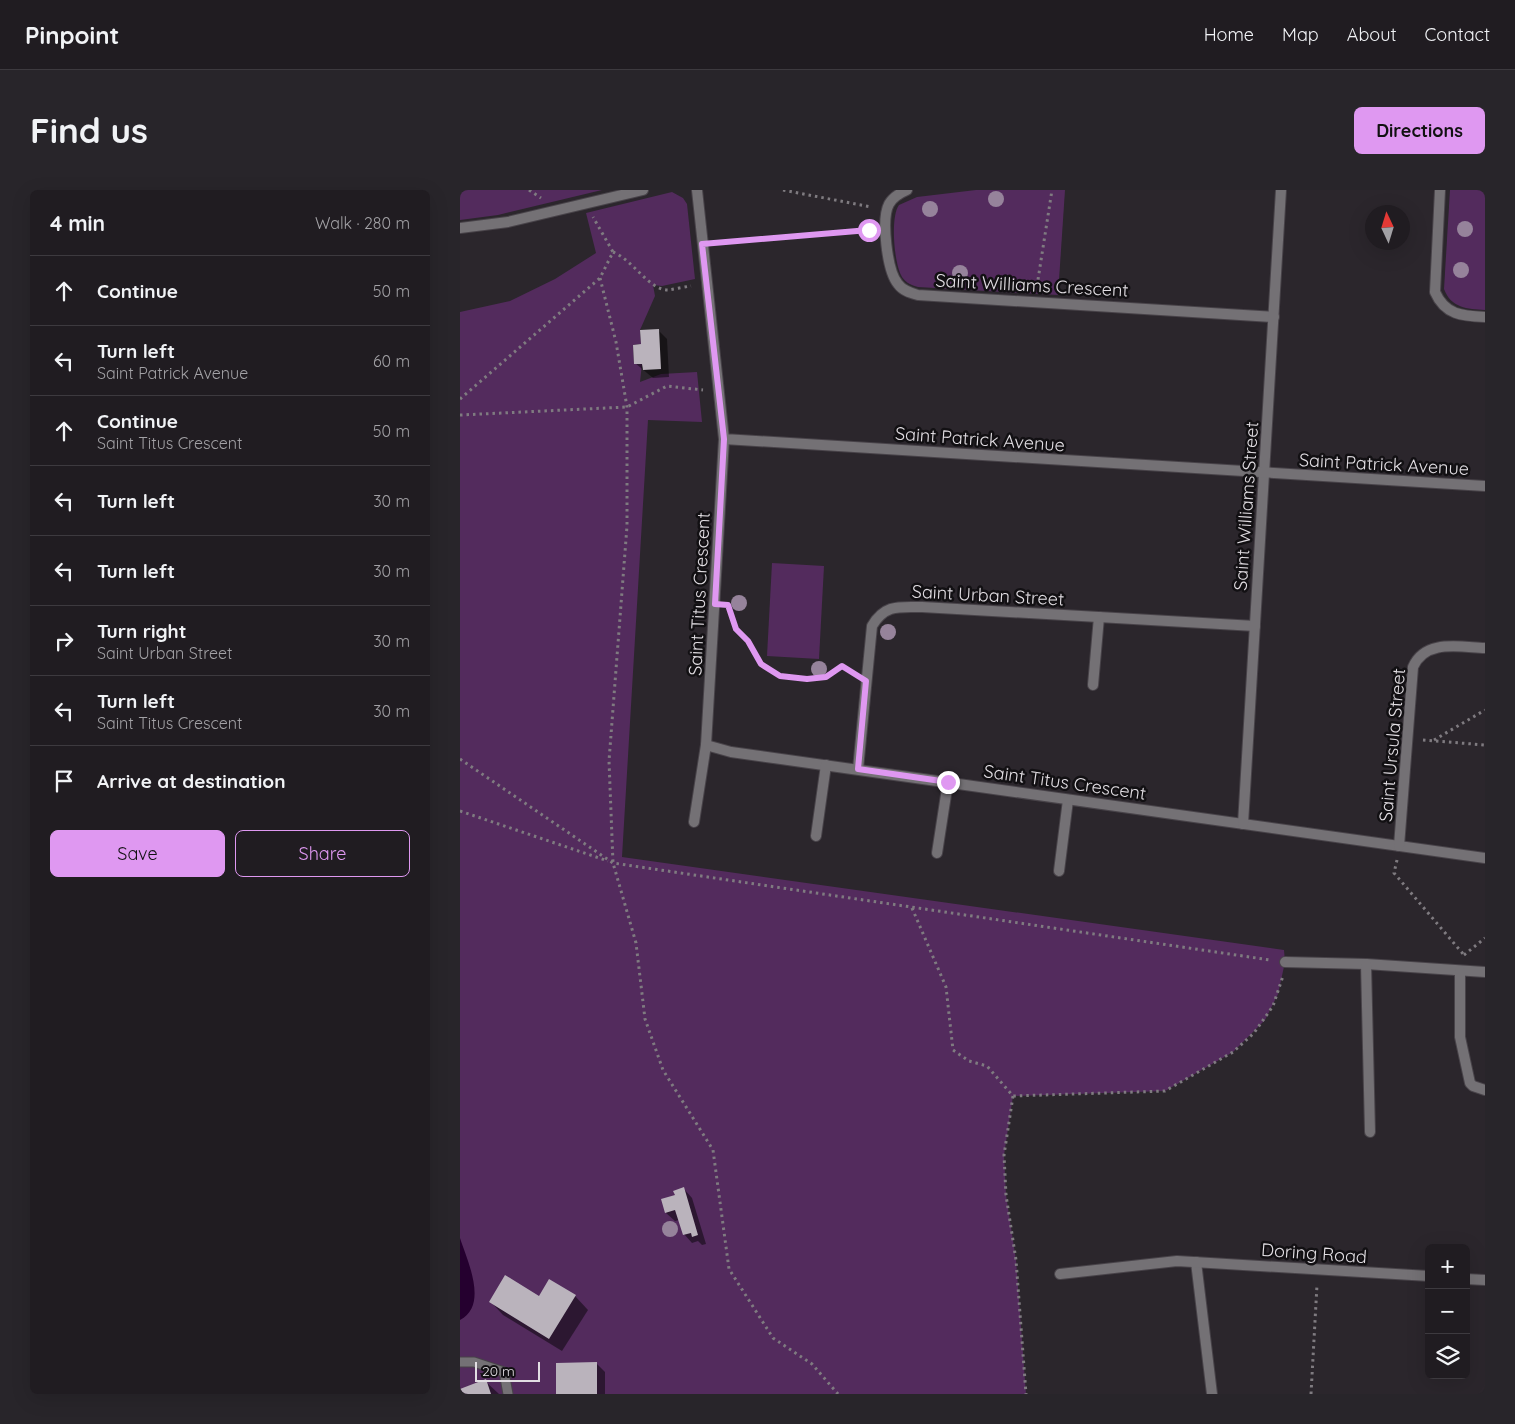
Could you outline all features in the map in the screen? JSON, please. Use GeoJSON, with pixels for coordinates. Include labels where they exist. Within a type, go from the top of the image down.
{"type":"FeatureCollection","features":[{"type":"Feature","properties":{"kind":"street"},"geometry":{"type":"LineString","coordinates":[[460,228],[508,222],[643,190]]}},
{"type":"Feature","properties":{"kind":"street"},"geometry":{"type":"LineString","coordinates":[[696,190],[724,439]]}},
{"type":"Feature","properties":{"kind":"street"},"geometry":{"type":"LineString","coordinates":[[887,210],[895,197],[907,190]]}},
{"type":"Feature","properties":{"kind":"street","name":"Saint Williams Street"},"geometry":{"type":"LineString","coordinates":[[1243,824],[1282,190]]}},
{"type":"Feature","properties":{"kind":"street"},"geometry":{"type":"LineString","coordinates":[[1440,190],[1435,292],[1439,301],[1449,312],[1459,316],[1485,318]]}},
{"type":"Feature","properties":{"kind":"street","name":"Saint Williams Crescent"},"geometry":{"type":"LineString","coordinates":[[887,210],[886,231],[891,272],[898,285],[906,291],[918,295],[1274,317]]}},
{"type":"Feature","properties":{"kind":"street","name":"Saint Patrick Avenue"},"geometry":{"type":"LineString","coordinates":[[724,439],[1485,486]]}},
{"type":"Feature","properties":{"kind":"street","name":"Saint Titus Crescent"},"geometry":{"type":"LineString","coordinates":[[724,439],[706,744],[732,752],[1485,858]]}},
{"type":"Feature","properties":{"kind":"street","name":"Saint Urban Street"},"geometry":{"type":"LineString","coordinates":[[858,769],[872,626],[879,614],[892,607],[922,607],[1255,626]]}},
{"type":"Feature","properties":{"kind":"street"},"geometry":{"type":"LineString","coordinates":[[1093,685],[1098,617]]}},
{"type":"Feature","properties":{"kind":"street","name":"Saint Ursula Street"},"geometry":{"type":"LineString","coordinates":[[1399,846],[1411,673],[1416,660],[1423,653],[1434,647],[1485,648]]}},
{"type":"Feature","properties":{"kind":"street"},"geometry":{"type":"LineString","coordinates":[[694,822],[706,744]]}},
{"type":"Feature","properties":{"kind":"street"},"geometry":{"type":"LineString","coordinates":[[816,836],[826,765]]}},
{"type":"Feature","properties":{"kind":"street"},"geometry":{"type":"LineString","coordinates":[[937,853],[948,782]]}},
{"type":"Feature","properties":{"kind":"street"},"geometry":{"type":"LineString","coordinates":[[1059,871],[1068,800]]}},
{"type":"Feature","properties":{"kind":"street"},"geometry":{"type":"LineString","coordinates":[[1285,962],[1366,964],[1485,972]]}},
{"type":"Feature","properties":{"kind":"street"},"geometry":{"type":"LineString","coordinates":[[1366,964],[1370,1132]]}},
{"type":"Feature","properties":{"kind":"street"},"geometry":{"type":"LineString","coordinates":[[1460,971],[1460,1037],[1470,1083],[1485,1090]]}},
{"type":"Feature","properties":{"kind":"street","name":"Doring Road"},"geometry":{"type":"LineString","coordinates":[[1060,1274],[1177,1261],[1425,1276]]}},
{"type":"Feature","properties":{"kind":"street"},"geometry":{"type":"LineString","coordinates":[[1196,1262],[1212,1394]]}},
{"type":"Feature","properties":{"kind":"street"},"geometry":{"type":"LineString","coordinates":[[1470,1279],[1485,1280]]}},
{"type":"Feature","properties":{"kind":"lane"},"geometry":{"type":"LineString","coordinates":[[460,1362],[474,1362],[504,1372],[508,1394]]}},
{"type":"Feature","properties":{"kind":"path"},"geometry":{"type":"LineString","coordinates":[[783,190],[887,210]]}},
{"type":"Feature","properties":{"kind":"path"},"geometry":{"type":"LineString","coordinates":[[1034,302],[1052,190]]}},
{"type":"Feature","properties":{"kind":"path"},"geometry":{"type":"LineString","coordinates":[[584,204],[613,252],[624,257],[652,285],[666,290],[707,283]]}},
{"type":"Feature","properties":{"kind":"path"},"geometry":{"type":"LineString","coordinates":[[702,244],[886,231]]}},
{"type":"Feature","properties":{"kind":"path"},"geometry":{"type":"LineString","coordinates":[[460,399],[600,278],[613,252]]}},
{"type":"Feature","properties":{"kind":"path"},"geometry":{"type":"LineString","coordinates":[[600,278],[616,342],[627,407],[627,526],[609,761],[613,863],[636,943],[645,1019],[663,1070],[713,1150],[729,1269],[773,1338],[812,1364],[838,1394]]}},
{"type":"Feature","properties":{"kind":"path"},"geometry":{"type":"LineString","coordinates":[[460,415],[627,407],[667,386],[703,390]]}},
{"type":"Feature","properties":{"kind":"path"},"geometry":{"type":"LineString","coordinates":[[715,604],[728,605],[736,629],[748,641],[761,664],[780,676],[807,679],[826,677],[842,666],[866,681]]}},
{"type":"Feature","properties":{"kind":"path"},"geometry":{"type":"LineString","coordinates":[[1434,741],[1485,710]]}},
{"type":"Feature","properties":{"kind":"path"},"geometry":{"type":"LineString","coordinates":[[1407,740],[1485,745]]}},
{"type":"Feature","properties":{"kind":"path"},"geometry":{"type":"LineString","coordinates":[[460,759],[613,863]]}},
{"type":"Feature","properties":{"kind":"path"},"geometry":{"type":"LineString","coordinates":[[460,812],[613,863],[1285,962],[1274,1006],[1254,1033],[1234,1052],[1165,1091],[1013,1096]]}},
{"type":"Feature","properties":{"kind":"path"},"geometry":{"type":"LineString","coordinates":[[1399,846],[1394,873],[1464,955]]}},
{"type":"Feature","properties":{"kind":"path"},"geometry":{"type":"LineString","coordinates":[[912,908],[946,987],[953,1050],[969,1061],[987,1066],[1013,1096],[1004,1155],[1006,1195],[1016,1260],[1026,1394]]}},
{"type":"Feature","properties":{"kind":"path"},"geometry":{"type":"LineString","coordinates":[[1460,971],[1464,955],[1485,938]]}},
{"type":"Feature","properties":{"kind":"path"},"geometry":{"type":"LineString","coordinates":[[1311,1394],[1317,1270]]}},
{"type":"Feature","properties":{"kind":"shaded area"},"geometry":{"type":"Polygon","coordinates":[[[460,190],[602,190],[498,215],[460,220],[460,190]]]}},
{"type":"Feature","properties":{"kind":"shaded area"},"geometry":{"type":"Polygon","coordinates":[[[976,190],[1065,190],[1058,295],[918,287],[909,284],[902,277],[897,262],[894,241],[896,211],[899,205],[917,197],[976,190]]]}},
{"type":"Feature","properties":{"kind":"shaded area"},"geometry":{"type":"Polygon","coordinates":[[[1450,190],[1485,190],[1485,310],[1466,308],[1455,304],[1444,289],[1450,190]]]}},
{"type":"Feature","properties":{"kind":"shaded area"},"geometry":{"type":"Polygon","coordinates":[[[672,192],[683,198],[687,204],[695,279],[662,286],[653,285],[655,296],[640,330],[641,344],[633,345],[634,364],[642,364],[640,382],[661,374],[697,372],[702,422],[648,420],[622,857],[1284,950],[1285,962],[1278,994],[1265,1020],[1233,1052],[1165,1091],[1013,1096],[1004,1155],[1006,1195],[1016,1260],[1026,1394],[460,1394],[460,312],[510,301],[555,279],[596,253],[586,213],[672,192]]]}},
{"type":"Feature","properties":{"kind":"shaded area"},"geometry":{"type":"Polygon","coordinates":[[[772,563],[824,566],[819,659],[767,656],[772,563]]]}},
{"type":"Feature","properties":{"kind":"shaded area"},"geometry":{"type":"Polygon","coordinates":[[[460,1238],[471,1270],[475,1293],[469,1313],[460,1320],[460,1238]]]}},
{"type":"Feature","properties":{"kind":"building"},"geometry":{"type":"Polygon","coordinates":[[[659,329],[661,369],[643,370],[642,364],[634,364],[633,345],[641,344],[640,330],[659,329]]]}},
{"type":"Feature","properties":{"kind":"building"},"geometry":{"type":"Polygon","coordinates":[[[684,1187],[698,1235],[692,1237],[691,1233],[683,1235],[675,1210],[665,1213],[661,1199],[675,1195],[673,1191],[684,1187]]]}},
{"type":"Feature","properties":{"kind":"building"},"geometry":{"type":"Polygon","coordinates":[[[505,1275],[539,1296],[549,1279],[576,1295],[549,1339],[489,1302],[505,1275]]]}},
{"type":"Feature","properties":{"kind":"building"},"geometry":{"type":"Polygon","coordinates":[[[597,1362],[597,1394],[556,1394],[556,1363],[597,1362]]]}},
{"type":"Feature","properties":{"kind":"building"},"geometry":{"type":"Polygon","coordinates":[[[486,1379],[491,1394],[460,1394],[460,1389],[486,1379]]]}},
{"type":"Feature","properties":{"kind":"route"},"geometry":{"type":"LineString","coordinates":[[869,230],[702,244],[724,439],[715,604],[728,605],[736,629],[748,641],[761,664],[780,676],[807,679],[826,677],[842,666],[866,681],[858,769],[948,782]]}}]}
